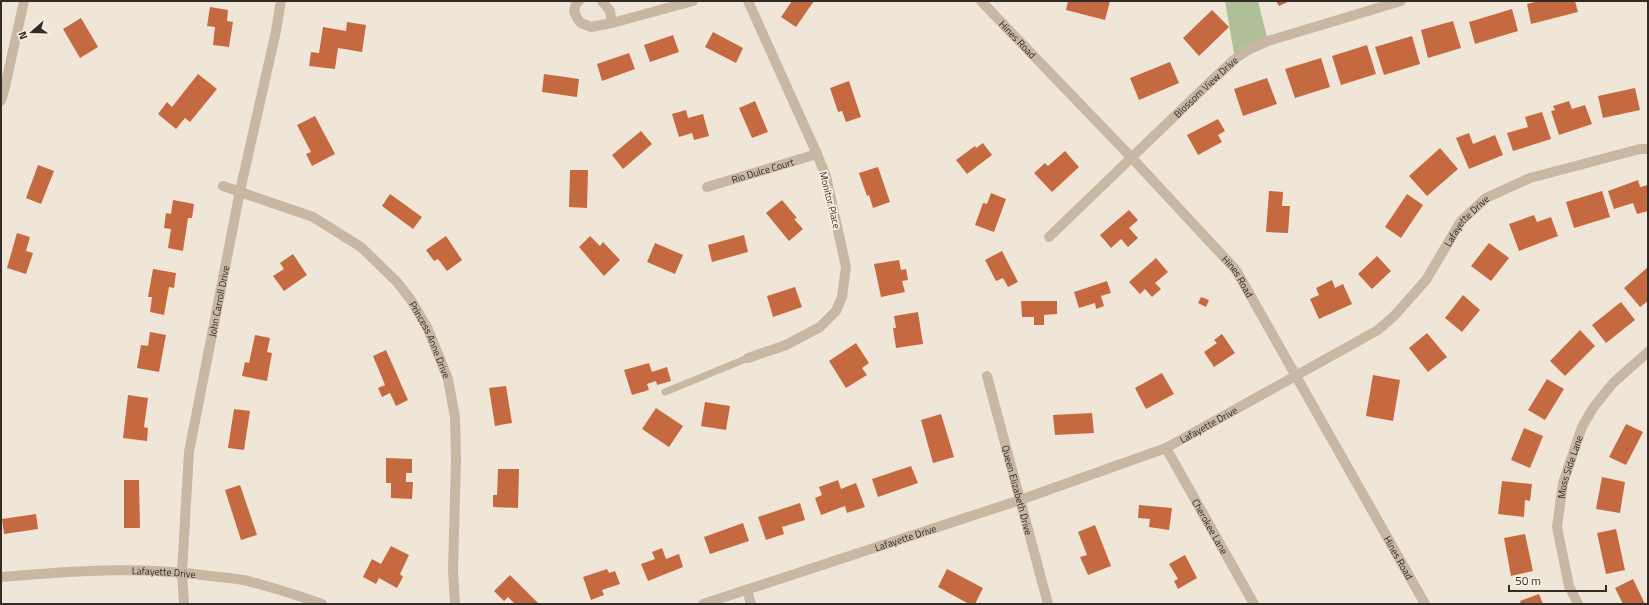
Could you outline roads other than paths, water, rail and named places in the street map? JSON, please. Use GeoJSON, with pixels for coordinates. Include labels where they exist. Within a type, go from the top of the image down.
{"type":"FeatureCollection","features":[{"type":"Feature","properties":{"kind":"street"},"geometry":{"type":"LineString","coordinates":[[1,101],[3,86],[24,1]]}},
{"type":"Feature","properties":{"kind":"street","name":"John Carroll Drive"},"geometry":{"type":"LineString","coordinates":[[184,604],[182,572],[189,452],[240,191],[276,31],[281,1]]}},
{"type":"Feature","properties":{"kind":"street"},"geometry":{"type":"LineString","coordinates":[[579,1],[576,3],[574,11],[576,18],[581,23],[591,27],[612,23],[677,3],[693,1]]}},
{"type":"Feature","properties":{"kind":"street"},"geometry":{"type":"LineString","coordinates":[[602,1],[610,11],[612,23]]}},
{"type":"Feature","properties":{"kind":"street","name":"Monitor Place"},"geometry":{"type":"LineString","coordinates":[[748,1],[826,176],[846,267],[842,298],[836,311],[820,327],[786,345],[748,358]]}},
{"type":"Feature","properties":{"kind":"street","name":"Hines Road"},"geometry":{"type":"LineString","coordinates":[[981,1],[1131,157],[1236,270],[1297,375],[1425,604]]}},
{"type":"Feature","properties":{"kind":"street","name":"Blossom View Drive"},"geometry":{"type":"LineString","coordinates":[[1049,237],[1235,59],[1248,50],[1268,41],[1401,1]]}},
{"type":"Feature","properties":{"kind":"street","name":"Lafayette Drive"},"geometry":{"type":"LineString","coordinates":[[703,604],[1020,500],[1166,448],[1378,330],[1394,316],[1426,280],[1461,221],[1486,198],[1530,178],[1640,149],[1648,149]]}},
{"type":"Feature","properties":{"kind":"street","name":"Rio Dulce Court"},"geometry":{"type":"LineString","coordinates":[[707,187],[817,154]]}},
{"type":"Feature","properties":{"kind":"street","name":"Princess Anne Drive"},"geometry":{"type":"LineString","coordinates":[[222,186],[313,217],[361,247],[397,282],[411,300],[428,329],[448,379],[454,416],[456,460],[453,570],[455,604]]}},
{"type":"Feature","properties":{"kind":"street","name":"Moss Side Lane"},"geometry":{"type":"LineString","coordinates":[[1578,604],[1569,586],[1557,527],[1563,483],[1582,427],[1593,408],[1613,383],[1648,352]]}},
{"type":"Feature","properties":{"kind":"street","name":"Queen Elizabeth Drive"},"geometry":{"type":"LineString","coordinates":[[987,376],[1048,604]]}},
{"type":"Feature","properties":{"kind":"street","name":"Cherokee Lane"},"geometry":{"type":"LineString","coordinates":[[1166,448],[1254,604]]}},
{"type":"Feature","properties":{"kind":"street","name":"Lafayette Drive"},"geometry":{"type":"LineString","coordinates":[[1,577],[67,571],[130,569],[182,572],[242,580],[275,588],[322,604]]}},
{"type":"Feature","properties":{"kind":"street"},"geometry":{"type":"LineString","coordinates":[[747,590],[751,604]]}},
{"type":"Feature","properties":{"kind":"lane"},"geometry":{"type":"LineString","coordinates":[[665,392],[748,358]]}}]}
